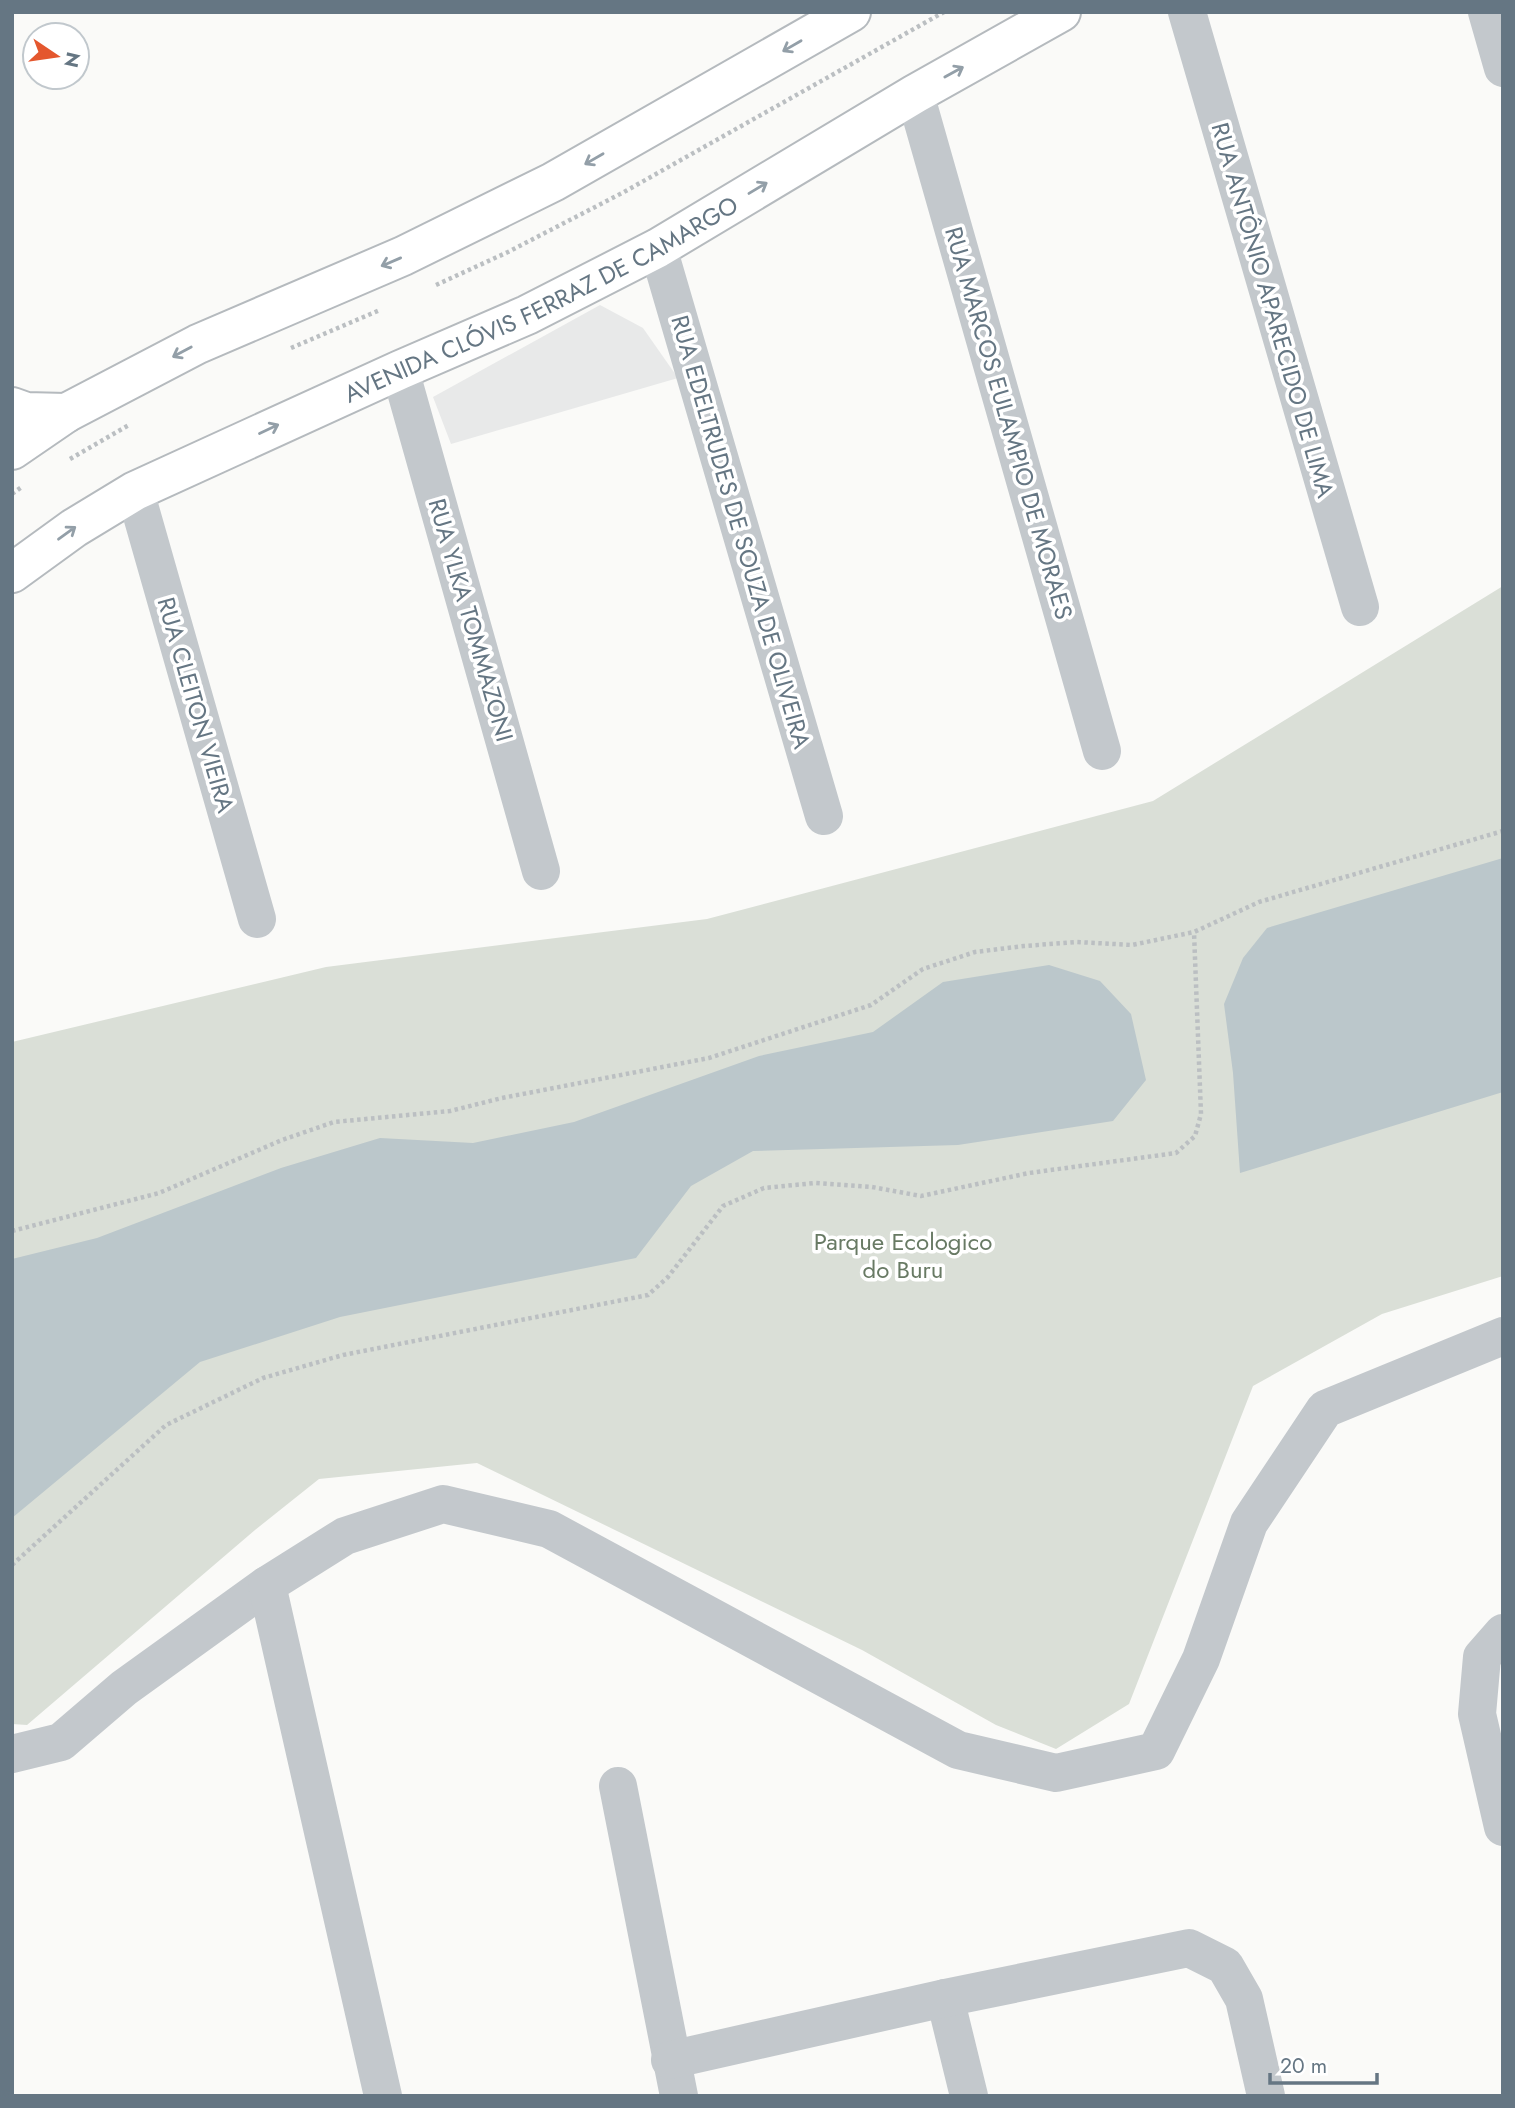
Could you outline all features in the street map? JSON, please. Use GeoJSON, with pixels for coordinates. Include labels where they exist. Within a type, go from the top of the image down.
{"type":"FeatureCollection","features":[{"type":"Feature","properties":{"kind":"main road"},"geometry":{"type":"LineString","coordinates":[[12,450],[66,414],[198,344],[403,256],[553,182],[851,12]]}},
{"type":"Feature","properties":{"kind":"main road","name":"AVENIDA CLÓVIS FERRAZ DE CAMARGO"},"geometry":{"type":"LineString","coordinates":[[12,573],[74,528],[135,491],[527,315],[658,248],[915,94],[1061,12]]}},
{"type":"Feature","properties":{"kind":"main road"},"geometry":{"type":"LineString","coordinates":[[12,407],[26,411],[66,414]]}},
{"type":"Feature","properties":{"kind":"street","name":"RUA ANTÔNIO APARECIDO DE LIMA"},"geometry":{"type":"LineString","coordinates":[[1187,12],[1360,607]]}},
{"type":"Feature","properties":{"kind":"street"},"geometry":{"type":"LineString","coordinates":[[1487,12],[1503,68]]}},
{"type":"Feature","properties":{"kind":"street","name":"RUA MARCOS EULAMPIO DE MORAES"},"geometry":{"type":"LineString","coordinates":[[915,94],[1102,751]]}},
{"type":"Feature","properties":{"kind":"street","name":"RUA EDELTRUDES DE SOUZA DE OLIVEIRA"},"geometry":{"type":"LineString","coordinates":[[658,248],[824,816]]}},
{"type":"Feature","properties":{"kind":"street","name":"RUA YLKA TOMMAZONI"},"geometry":{"type":"LineString","coordinates":[[400,370],[541,871]]}},
{"type":"Feature","properties":{"kind":"street","name":"RUA CLEITON VIEIRA"},"geometry":{"type":"LineString","coordinates":[[135,491],[257,919]]}},
{"type":"Feature","properties":{"kind":"street"},"geometry":{"type":"LineString","coordinates":[[12,1754],[61,1742],[124,1688],[267,1585],[345,1536],[443,1504],[550,1529],[958,1750],[1056,1773],[1156,1751],[1200,1659],[1249,1523],[1325,1409],[1503,1336]]}},
{"type":"Feature","properties":{"kind":"street"},"geometry":{"type":"LineString","coordinates":[[267,1585],[383,2096]]}},
{"type":"Feature","properties":{"kind":"street"},"geometry":{"type":"LineString","coordinates":[[1503,1633],[1482,1657],[1477,1714],[1503,1827]]}},
{"type":"Feature","properties":{"kind":"street"},"geometry":{"type":"LineString","coordinates":[[618,1786],[674,2078],[944,1998],[1188,1948],[1225,1966],[1244,1999],[1266,2096]]}},
{"type":"Feature","properties":{"kind":"street"},"geometry":{"type":"LineString","coordinates":[[944,1998],[969,2096]]}},
{"type":"Feature","properties":{"kind":"path"},"geometry":{"type":"LineString","coordinates":[[12,1231],[159,1193],[282,1140],[334,1122],[450,1111],[502,1098],[709,1058],[871,1005],[923,968],[975,953],[1077,942],[1132,945],[1194,932],[1259,902],[1503,831]]}},
{"type":"Feature","properties":{"kind":"path"},"geometry":{"type":"LineString","coordinates":[[12,1565],[166,1425],[212,1401],[263,1377],[343,1355],[648,1295],[682,1261],[723,1206],[764,1188],[815,1183],[872,1187],[921,1196],[1029,1173],[1176,1153],[1195,1136],[1201,1114],[1194,932]]}},
{"type":"Feature","properties":{"kind":"shaded area"},"geometry":{"type":"Polygon","coordinates":[[[600,305],[643,328],[678,378],[451,444],[433,397],[600,305]]]}},
{"type":"Feature","properties":{"kind":"shaded area"},"geometry":{"type":"Polygon","coordinates":[[[1503,858],[1503,1092],[1240,1173],[1233,1073],[1224,1004],[1243,958],[1267,928],[1503,858]]]}},
{"type":"Feature","properties":{"kind":"shaded area"},"geometry":{"type":"Polygon","coordinates":[[[1049,965],[1100,981],[1131,1014],[1146,1080],[1113,1121],[958,1145],[753,1151],[691,1186],[636,1258],[340,1317],[200,1362],[12,1518],[12,1259],[97,1238],[281,1168],[380,1138],[473,1143],[574,1122],[759,1056],[873,1032],[943,982],[1049,965]]]}},
{"type":"Feature","properties":{"kind":"green space","name":"Parque Ecologico do Buru"},"geometry":{"type":"Polygon","coordinates":[[[1503,586],[1503,1276],[1382,1314],[1253,1386],[1129,1704],[1056,1749],[996,1725],[862,1650],[477,1463],[319,1479],[255,1530],[27,1725],[12,1724],[12,1042],[326,967],[707,919],[1153,801],[1503,586]]]}}]}
